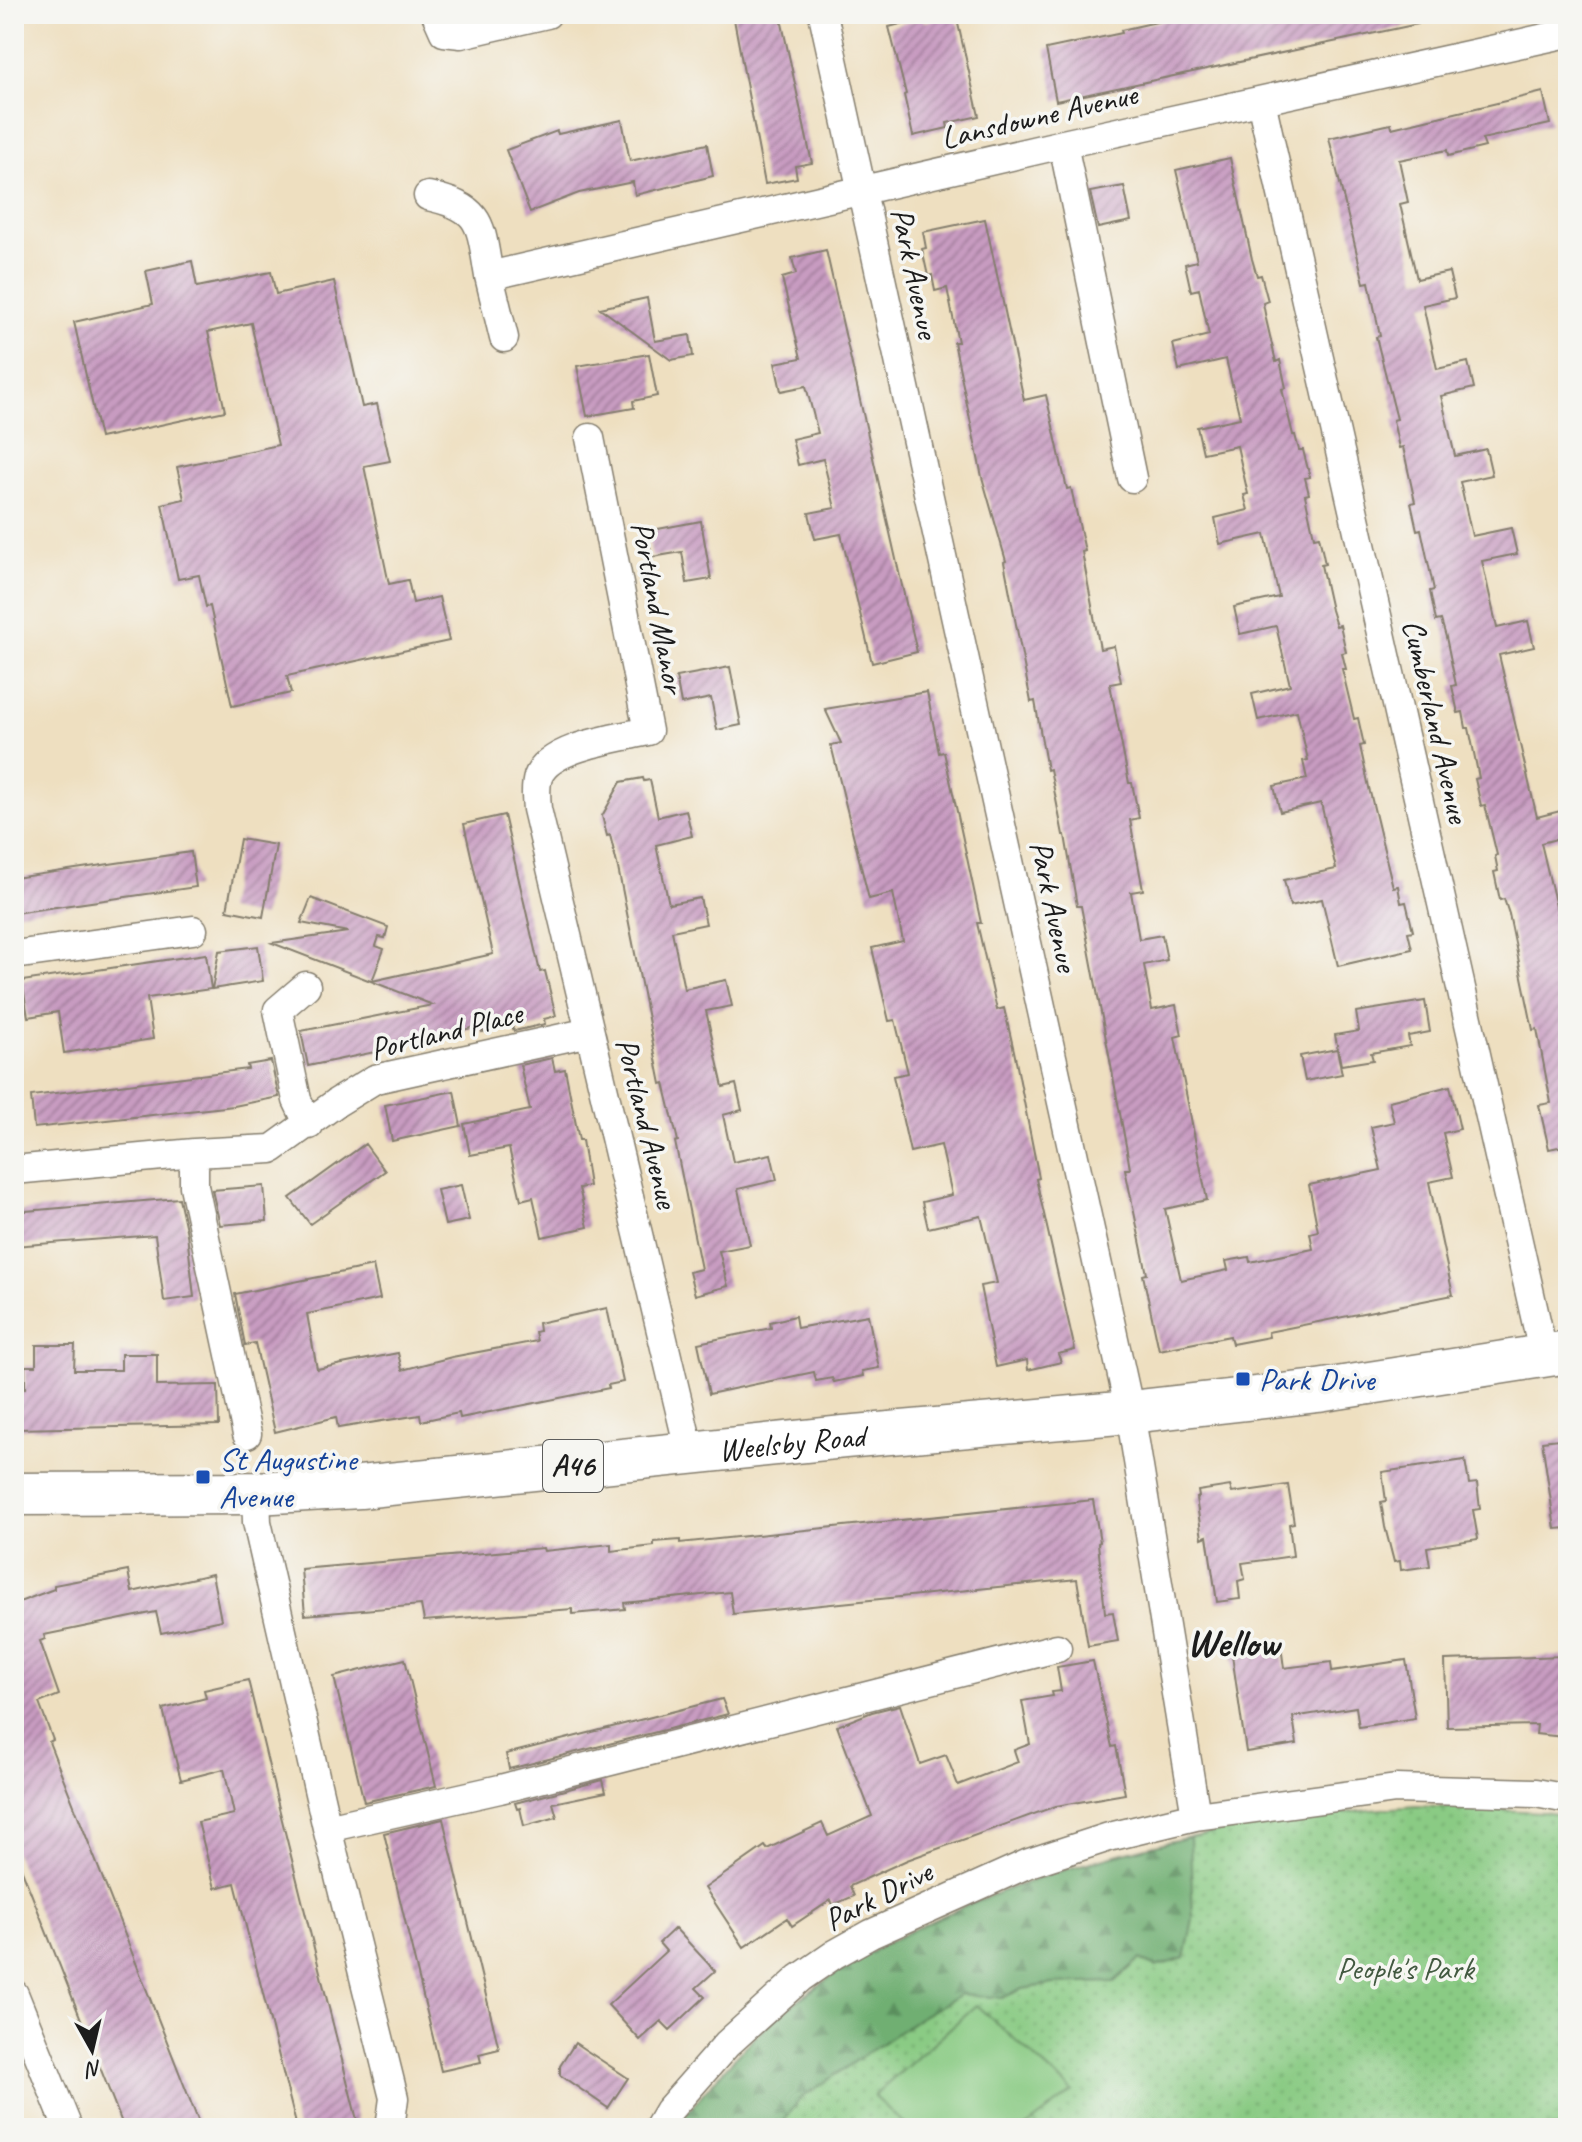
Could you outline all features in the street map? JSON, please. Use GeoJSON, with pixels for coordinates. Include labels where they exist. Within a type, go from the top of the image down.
{"type":"FeatureCollection","features":[{"type":"Feature","properties":{"kind":"highway","name":"Weelsby Road"},"geometry":{"type":"LineString","coordinates":[[14,1494],[256,1493],[360,1487],[1130,1412],[1318,1391],[1556,1354]]}},
{"type":"Feature","properties":{"kind":"street"},"geometry":{"type":"LineString","coordinates":[[436,14],[444,32],[461,34],[547,14]]}},
{"type":"Feature","properties":{"kind":"street","name":"Park Avenue"},"geometry":{"type":"LineString","coordinates":[[823,14],[1130,1412],[1196,1816]]}},
{"type":"Feature","properties":{"kind":"street","name":"Lansdowne Avenue"},"geometry":{"type":"LineString","coordinates":[[489,276],[1063,144],[1568,33]]}},
{"type":"Feature","properties":{"kind":"street","name":"Cumberland Avenue"},"geometry":{"type":"LineString","coordinates":[[1261,101],[1556,1354]]}},
{"type":"Feature","properties":{"kind":"street"},"geometry":{"type":"LineString","coordinates":[[1063,144],[1132,478]]}},
{"type":"Feature","properties":{"kind":"street"},"geometry":{"type":"LineString","coordinates":[[428,196],[454,201],[473,216],[481,231],[504,338]]}},
{"type":"Feature","properties":{"kind":"street","name":"Portland Manor"},"geometry":{"type":"LineString","coordinates":[[537,809],[539,774],[550,761],[564,752],[648,731],[590,438]]}},
{"type":"Feature","properties":{"kind":"street","name":"Portland Avenue"},"geometry":{"type":"LineString","coordinates":[[537,809],[690,1453]]}},
{"type":"Feature","properties":{"kind":"street"},"geometry":{"type":"LineString","coordinates":[[14,955],[193,930]]}},
{"type":"Feature","properties":{"kind":"street"},"geometry":{"type":"LineString","coordinates":[[306,986],[278,1010],[297,1100],[309,1125]]}},
{"type":"Feature","properties":{"kind":"street","name":"Portland Place"},"geometry":{"type":"LineString","coordinates":[[14,1170],[272,1149],[375,1079],[590,1032]]}},
{"type":"Feature","properties":{"kind":"street"},"geometry":{"type":"LineString","coordinates":[[194,1153],[194,1186],[247,1434]]}},
{"type":"Feature","properties":{"kind":"street"},"geometry":{"type":"LineString","coordinates":[[256,1493],[257,1522],[327,1828],[394,2098],[390,2128]]}},
{"type":"Feature","properties":{"kind":"street"},"geometry":{"type":"LineString","coordinates":[[327,1828],[500,1789],[1057,1648]]}},
{"type":"Feature","properties":{"kind":"street","name":"Park Drive"},"geometry":{"type":"LineString","coordinates":[[658,2128],[668,2111],[727,2044],[800,1978],[835,1954],[923,1910],[1029,1863],[1109,1837],[1196,1816],[1396,1789],[1536,1793],[1568,1799]]}},
{"type":"Feature","properties":{"kind":"street"},"geometry":{"type":"LineString","coordinates":[[14,1994],[68,2128]]}},
{"type":"Feature","properties":{"kind":"green space","name":"People's Park"},"geometry":{"type":"Polygon","coordinates":[[[1416,1806],[1568,1816],[1568,2128],[674,2128],[736,2057],[788,2008],[873,1951],[945,1915],[1020,1885],[1098,1860],[1177,1840],[1258,1825],[1416,1806]]]}},
{"type":"Feature","properties":{"kind":"green space"},"geometry":{"type":"Polygon","coordinates":[[[1190,1837],[1193,1920],[1185,1958],[1155,1967],[1140,1959],[1114,1982],[1054,1984],[1022,1989],[1002,1998],[962,1994],[919,2018],[800,2099],[779,2128],[674,2128],[731,2061],[769,2024],[862,1957],[914,1929],[1023,1884],[1190,1837]]]}},
{"type":"Feature","properties":{"kind":"green space"},"geometry":{"type":"Polygon","coordinates":[[[976,2005],[1073,2092],[1025,2128],[909,2128],[874,2096],[976,2005]]]}},
{"type":"Feature","properties":{"kind":"building"},"geometry":{"type":"Polygon","coordinates":[[[733,14],[780,14],[812,163],[795,166],[797,178],[765,184],[733,14]]]}},
{"type":"Feature","properties":{"kind":"building"},"geometry":{"type":"Polygon","coordinates":[[[1192,14],[1417,14],[1418,24],[1056,101],[1046,49],[1192,14]]]}},
{"type":"Feature","properties":{"kind":"building"},"geometry":{"type":"Polygon","coordinates":[[[956,15],[979,116],[947,123],[948,128],[913,136],[889,27],[923,18],[924,22],[956,15]]]}},
{"type":"Feature","properties":{"kind":"building"},"geometry":{"type":"Polygon","coordinates":[[[1543,92],[1550,124],[1482,139],[1485,147],[1448,156],[1447,150],[1399,160],[1408,202],[1400,204],[1417,279],[1449,272],[1455,298],[1423,305],[1437,369],[1468,362],[1474,388],[1441,396],[1455,456],[1486,449],[1492,475],[1460,482],[1472,536],[1511,528],[1517,554],[1482,561],[1497,628],[1528,621],[1534,647],[1499,655],[1537,817],[1568,809],[1568,836],[1541,843],[1568,957],[1568,1145],[1549,1149],[1539,1105],[1551,1103],[1537,1029],[1533,1030],[1509,914],[1504,899],[1500,900],[1494,872],[1498,871],[1497,855],[1475,779],[1479,778],[1469,728],[1466,728],[1463,712],[1458,713],[1446,637],[1441,620],[1436,621],[1430,591],[1434,590],[1421,529],[1417,530],[1411,503],[1415,502],[1403,447],[1399,448],[1393,420],[1397,419],[1376,337],[1380,336],[1369,282],[1364,283],[1329,138],[1391,124],[1392,128],[1543,92]]]}},
{"type":"Feature","properties":{"kind":"building"},"geometry":{"type":"Polygon","coordinates":[[[622,120],[630,161],[707,144],[713,176],[635,195],[633,182],[579,193],[530,212],[506,150],[557,131],[558,134],[622,120]]]}},
{"type":"Feature","properties":{"kind":"building"},"geometry":{"type":"Polygon","coordinates":[[[1230,158],[1252,259],[1257,276],[1261,275],[1268,301],[1263,303],[1276,362],[1280,360],[1286,388],[1282,389],[1293,435],[1299,450],[1303,450],[1310,477],[1305,478],[1309,494],[1305,495],[1314,537],[1319,536],[1325,564],[1321,565],[1331,610],[1336,626],[1340,625],[1346,652],[1342,653],[1346,669],[1342,669],[1354,719],[1358,718],[1364,745],[1360,746],[1370,792],[1393,887],[1398,886],[1401,903],[1406,902],[1413,931],[1408,932],[1412,949],[1338,966],[1322,899],[1290,906],[1284,880],[1336,869],[1321,803],[1280,812],[1274,786],[1307,779],[1303,761],[1308,760],[1297,711],[1258,720],[1252,694],[1290,685],[1276,626],[1240,634],[1234,607],[1279,597],[1265,534],[1220,544],[1215,518],[1248,510],[1244,495],[1248,494],[1237,446],[1203,453],[1197,427],[1240,418],[1226,359],[1179,370],[1173,344],[1209,335],[1199,289],[1191,291],[1185,264],[1197,261],[1176,170],[1230,158]]]}},
{"type":"Feature","properties":{"kind":"building"},"geometry":{"type":"Polygon","coordinates":[[[1124,186],[1131,221],[1098,228],[1090,192],[1124,186]]]}},
{"type":"Feature","properties":{"kind":"building"},"geometry":{"type":"Polygon","coordinates":[[[985,219],[1024,400],[1046,395],[1067,489],[1071,488],[1085,551],[1082,552],[1100,649],[1114,646],[1121,682],[1110,684],[1139,818],[1130,820],[1143,890],[1131,892],[1139,939],[1162,935],[1167,960],[1144,965],[1152,1010],[1176,1005],[1182,1035],[1175,1037],[1207,1200],[1165,1209],[1181,1280],[1228,1270],[1226,1261],[1249,1257],[1250,1262],[1313,1249],[1310,1233],[1318,1231],[1309,1185],[1381,1170],[1371,1127],[1394,1122],[1389,1101],[1450,1086],[1460,1129],[1443,1133],[1453,1177],[1429,1182],[1453,1295],[1268,1332],[1269,1337],[1232,1344],[1230,1336],[1159,1350],[1125,1169],[1130,1169],[1127,1151],[1081,906],[1077,906],[1065,835],[1050,769],[1047,770],[1035,701],[1031,702],[1006,561],[982,477],[954,342],[958,342],[947,288],[935,291],[922,249],[926,248],[923,232],[985,219]]]}},
{"type":"Feature","properties":{"kind":"building"},"geometry":{"type":"Polygon","coordinates":[[[826,250],[917,652],[872,663],[841,534],[815,539],[809,513],[835,508],[823,459],[798,465],[792,439],[818,433],[806,386],[781,391],[775,363],[801,358],[782,278],[796,274],[792,258],[826,250]]]}},
{"type":"Feature","properties":{"kind":"building"},"geometry":{"type":"Polygon","coordinates":[[[192,261],[197,287],[271,272],[276,294],[334,281],[362,407],[377,404],[390,461],[364,466],[389,584],[408,580],[413,603],[439,597],[449,641],[287,676],[291,693],[232,706],[210,606],[206,607],[199,575],[178,579],[162,504],[184,499],[177,467],[278,445],[251,323],[208,332],[225,411],[100,438],[74,322],[153,304],[146,271],[192,261]]]}},
{"type":"Feature","properties":{"kind":"building"},"geometry":{"type":"Polygon","coordinates":[[[647,298],[655,341],[690,335],[693,356],[671,360],[600,308],[647,298]]]}},
{"type":"Feature","properties":{"kind":"building"},"geometry":{"type":"Polygon","coordinates":[[[649,354],[657,396],[633,401],[634,408],[587,416],[577,366],[649,354]]]}},
{"type":"Feature","properties":{"kind":"building"},"geometry":{"type":"Polygon","coordinates":[[[701,521],[711,579],[687,583],[682,552],[652,557],[647,531],[701,521]]]}},
{"type":"Feature","properties":{"kind":"building"},"geometry":{"type":"Polygon","coordinates":[[[730,667],[741,725],[717,730],[711,698],[681,704],[676,677],[730,667]]]}},
{"type":"Feature","properties":{"kind":"building"},"geometry":{"type":"Polygon","coordinates":[[[927,692],[939,753],[944,752],[997,1010],[1004,1008],[1014,1051],[1039,1178],[1036,1179],[1075,1350],[1058,1354],[1061,1362],[1028,1370],[1027,1360],[996,1367],[980,1286],[997,1283],[981,1216],[928,1228],[922,1202],[952,1195],[941,1145],[910,1152],[893,1076],[908,1073],[895,1020],[889,1021],[872,948],[903,941],[893,893],[869,899],[831,745],[841,743],[825,709],[927,692]]]}},
{"type":"Feature","properties":{"kind":"building"},"geometry":{"type":"Polygon","coordinates":[[[643,778],[644,781],[650,780],[658,817],[686,810],[692,836],[656,845],[669,904],[700,898],[706,924],[672,931],[684,989],[726,980],[732,1006],[706,1011],[723,1087],[736,1084],[742,1110],[723,1115],[733,1162],[771,1154],[777,1180],[738,1189],[750,1245],[719,1251],[728,1286],[695,1295],[689,1272],[701,1269],[675,1142],[678,1141],[664,1083],[661,1084],[618,868],[602,816],[621,782],[643,778]]]}},
{"type":"Feature","properties":{"kind":"building"},"geometry":{"type":"Polygon","coordinates":[[[504,815],[540,972],[545,971],[556,1016],[544,1019],[545,1024],[514,1031],[512,1026],[482,1032],[481,1026],[308,1066],[301,1031],[433,1005],[272,943],[348,932],[301,923],[311,898],[388,927],[385,938],[379,937],[376,946],[384,949],[372,981],[493,954],[464,824],[504,815]]]}},
{"type":"Feature","properties":{"kind":"building"},"geometry":{"type":"Polygon","coordinates":[[[240,839],[276,845],[263,917],[227,910],[240,839]]]}},
{"type":"Feature","properties":{"kind":"building"},"geometry":{"type":"Polygon","coordinates":[[[191,852],[196,887],[14,913],[14,878],[191,852]]]}},
{"type":"Feature","properties":{"kind":"building"},"geometry":{"type":"Polygon","coordinates":[[[258,946],[263,981],[212,989],[219,951],[258,946]]]}},
{"type":"Feature","properties":{"kind":"building"},"geometry":{"type":"Polygon","coordinates":[[[206,954],[211,989],[147,998],[153,1039],[64,1053],[58,1012],[28,1017],[22,981],[206,954]]]}},
{"type":"Feature","properties":{"kind":"building"},"geometry":{"type":"Polygon","coordinates":[[[1425,1001],[1430,1032],[1408,1036],[1410,1046],[1371,1053],[1373,1060],[1341,1065],[1335,1035],[1359,1031],[1356,1012],[1425,1001]]]}},
{"type":"Feature","properties":{"kind":"building"},"geometry":{"type":"Polygon","coordinates":[[[1337,1049],[1342,1074],[1305,1081],[1300,1056],[1337,1049]]]}},
{"type":"Feature","properties":{"kind":"building"},"geometry":{"type":"Polygon","coordinates":[[[552,1058],[555,1071],[565,1069],[579,1140],[582,1140],[589,1186],[579,1188],[588,1227],[542,1237],[533,1197],[521,1200],[509,1148],[470,1155],[464,1124],[530,1110],[520,1065],[552,1058]]]}},
{"type":"Feature","properties":{"kind":"building"},"geometry":{"type":"Polygon","coordinates":[[[271,1061],[279,1097],[234,1106],[34,1128],[31,1096],[248,1069],[247,1065],[271,1061]]]}},
{"type":"Feature","properties":{"kind":"building"},"geometry":{"type":"Polygon","coordinates":[[[454,1091],[461,1126],[392,1141],[385,1105],[454,1091]]]}},
{"type":"Feature","properties":{"kind":"building"},"geometry":{"type":"Polygon","coordinates":[[[365,1144],[385,1171],[310,1224],[290,1198],[365,1144]]]}},
{"type":"Feature","properties":{"kind":"building"},"geometry":{"type":"Polygon","coordinates":[[[461,1185],[469,1220],[445,1225],[437,1190],[461,1185]]]}},
{"type":"Feature","properties":{"kind":"building"},"geometry":{"type":"Polygon","coordinates":[[[264,1186],[267,1221],[220,1225],[212,1190],[264,1186]]]}},
{"type":"Feature","properties":{"kind":"building"},"geometry":{"type":"Polygon","coordinates":[[[179,1198],[187,1234],[194,1297],[164,1301],[155,1235],[14,1246],[14,1212],[179,1198]]]}},
{"type":"Feature","properties":{"kind":"building"},"geometry":{"type":"Polygon","coordinates":[[[373,1266],[380,1299],[307,1314],[317,1369],[398,1353],[402,1370],[537,1341],[535,1332],[539,1331],[538,1323],[607,1308],[623,1382],[608,1385],[609,1388],[460,1418],[459,1413],[421,1421],[420,1415],[338,1428],[336,1417],[275,1432],[255,1343],[245,1345],[235,1294],[373,1266]]]}},
{"type":"Feature","properties":{"kind":"building"},"geometry":{"type":"Polygon","coordinates":[[[868,1315],[879,1368],[862,1371],[863,1376],[834,1382],[832,1378],[816,1381],[814,1372],[709,1394],[698,1343],[771,1328],[770,1322],[795,1316],[797,1328],[868,1315]]]}},
{"type":"Feature","properties":{"kind":"building"},"geometry":{"type":"Polygon","coordinates":[[[36,1345],[75,1345],[74,1370],[121,1370],[121,1354],[157,1354],[157,1386],[218,1385],[219,1425],[14,1429],[14,1389],[25,1388],[25,1366],[36,1366],[36,1345]]]}},
{"type":"Feature","properties":{"kind":"building"},"geometry":{"type":"Polygon","coordinates":[[[1568,1438],[1568,1528],[1555,1529],[1542,1441],[1568,1438]]]}},
{"type":"Feature","properties":{"kind":"building"},"geometry":{"type":"Polygon","coordinates":[[[1465,1460],[1469,1484],[1477,1483],[1480,1509],[1473,1510],[1478,1539],[1427,1547],[1430,1566],[1401,1570],[1400,1561],[1394,1562],[1385,1527],[1381,1502],[1386,1501],[1382,1472],[1465,1460]]]}},
{"type":"Feature","properties":{"kind":"building"},"geometry":{"type":"Polygon","coordinates":[[[1288,1485],[1294,1523],[1289,1524],[1293,1556],[1242,1563],[1245,1579],[1238,1581],[1240,1599],[1217,1602],[1207,1536],[1202,1538],[1196,1498],[1199,1497],[1198,1491],[1230,1486],[1232,1493],[1288,1485]]]}},
{"type":"Feature","properties":{"kind":"building"},"geometry":{"type":"Polygon","coordinates":[[[1093,1500],[1100,1542],[1105,1613],[1113,1612],[1118,1641],[1088,1646],[1077,1579],[733,1614],[730,1592],[624,1603],[625,1609],[573,1614],[572,1609],[424,1621],[421,1605],[305,1615],[301,1569],[611,1544],[611,1551],[654,1546],[654,1542],[680,1540],[680,1543],[1093,1500]]]}},
{"type":"Feature","properties":{"kind":"building"},"geometry":{"type":"Polygon","coordinates":[[[128,1571],[132,1592],[212,1574],[221,1620],[161,1633],[156,1612],[44,1635],[45,1639],[40,1641],[59,1695],[39,1703],[53,1740],[49,1742],[201,2128],[124,2128],[14,1850],[14,1604],[54,1589],[54,1585],[128,1571]]]}},
{"type":"Feature","properties":{"kind":"building"},"geometry":{"type":"Polygon","coordinates":[[[1281,1646],[1284,1668],[1331,1662],[1332,1671],[1406,1660],[1415,1718],[1359,1727],[1356,1707],[1293,1717],[1297,1744],[1246,1752],[1232,1655],[1281,1646]]]}},
{"type":"Feature","properties":{"kind":"building"},"geometry":{"type":"Polygon","coordinates":[[[1563,1656],[1568,1660],[1568,1728],[1564,1727],[1563,1737],[1536,1734],[1537,1725],[1447,1727],[1445,1660],[1563,1656]]]}},
{"type":"Feature","properties":{"kind":"building"},"geometry":{"type":"Polygon","coordinates":[[[405,1659],[436,1786],[364,1802],[334,1677],[405,1659]]]}},
{"type":"Feature","properties":{"kind":"building"},"geometry":{"type":"Polygon","coordinates":[[[1093,1661],[1112,1747],[1116,1746],[1125,1794],[1056,1806],[907,1860],[850,1886],[854,1896],[833,1905],[831,1900],[792,1926],[787,1918],[744,1947],[705,1888],[765,1846],[767,1849],[822,1823],[828,1836],[872,1816],[837,1726],[900,1705],[920,1764],[946,1755],[958,1785],[1018,1762],[1014,1750],[1030,1744],[1022,1701],[1053,1696],[1052,1692],[1061,1691],[1057,1667],[1093,1661]]]}},
{"type":"Feature","properties":{"kind":"building"},"geometry":{"type":"Polygon","coordinates":[[[248,1680],[359,2128],[297,2128],[235,1883],[215,1888],[198,1822],[234,1814],[224,1769],[181,1780],[166,1722],[163,1709],[206,1698],[204,1690],[248,1680]]]}},
{"type":"Feature","properties":{"kind":"building"},"geometry":{"type":"Polygon","coordinates":[[[722,1699],[728,1714],[509,1769],[506,1754],[722,1699]]]}},
{"type":"Feature","properties":{"kind":"building"},"geometry":{"type":"Polygon","coordinates":[[[603,1780],[606,1792],[553,1803],[557,1817],[524,1826],[520,1808],[517,1809],[515,1803],[603,1780]]]}},
{"type":"Feature","properties":{"kind":"building"},"geometry":{"type":"Polygon","coordinates":[[[443,1819],[499,2049],[479,2054],[481,2062],[441,2071],[384,1833],[443,1819]]]}},
{"type":"Feature","properties":{"kind":"building"},"geometry":{"type":"Polygon","coordinates":[[[675,1928],[715,1971],[696,1988],[705,1997],[670,2030],[661,2021],[640,2040],[608,2005],[666,1951],[659,1943],[675,1928]]]}},
{"type":"Feature","properties":{"kind":"building"},"geometry":{"type":"Polygon","coordinates":[[[575,2043],[628,2078],[608,2108],[560,2075],[560,2066],[575,2043]]]}},
{"type":"Feature","properties":{"kind":"place","name":"Park Drive"},"geometry":{"type":"Point","coordinates":[1243,1379]}},
{"type":"Feature","properties":{"kind":"place","name":"St Augustine Avenue"},"geometry":{"type":"Point","coordinates":[203,1477]}},
{"type":"Feature","properties":{"kind":"district","name":"Wellow"},"geometry":{"type":"Point","coordinates":[1233,1643]}}]}
